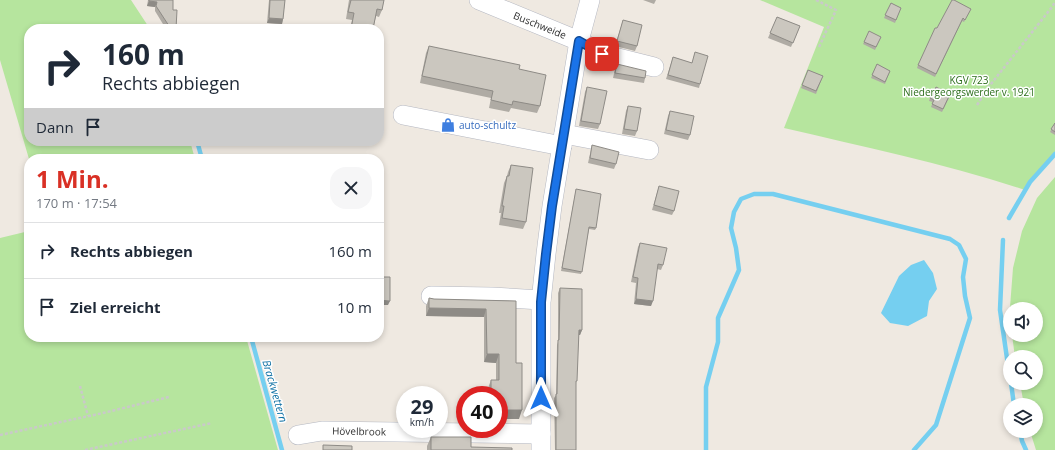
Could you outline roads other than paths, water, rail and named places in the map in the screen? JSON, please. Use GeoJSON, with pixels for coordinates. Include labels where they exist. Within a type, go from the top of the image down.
{"type":"FeatureCollection","features":[{"type":"Feature","properties":{"kind":"street","name":"Buschweide"},"geometry":{"type":"LineString","coordinates":[[479,0],[579,41],[602,54],[654,67]]}},
{"type":"Feature","properties":{"kind":"street"},"geometry":{"type":"LineString","coordinates":[[541,442],[541,300],[547,247],[579,41],[590,0]]}},
{"type":"Feature","properties":{"kind":"street"},"geometry":{"type":"LineString","coordinates":[[403,115],[563,140],[649,150]]}},
{"type":"Feature","properties":{"kind":"street"},"geometry":{"type":"LineString","coordinates":[[431,296],[492,297],[541,300]]}},
{"type":"Feature","properties":{"kind":"street","name":"Hövelbrook"},"geometry":{"type":"LineString","coordinates":[[298,435],[322,431],[541,442]]}},
{"type":"Feature","properties":{"kind":"water"},"geometry":{"type":"Polygon","coordinates":[[[924,260],[933,273],[937,289],[929,301],[927,316],[908,326],[890,323],[881,313],[899,276],[911,265],[924,260]]]}},
{"type":"Feature","properties":{"kind":"waterway","name":"Brackwettern"},"geometry":{"type":"LineString","coordinates":[[198,146],[201,154]]}},
{"type":"Feature","properties":{"kind":"waterway"},"geometry":{"type":"LineString","coordinates":[[1009,218],[1030,182],[1055,154]]}},
{"type":"Feature","properties":{"kind":"waterway"},"geometry":{"type":"LineString","coordinates":[[706,450],[706,387],[718,342],[718,318],[739,270],[731,228],[734,212],[741,199],[754,194],[773,194],[950,239],[959,245],[966,259],[963,277],[965,296],[970,318],[936,425],[914,450]]}},
{"type":"Feature","properties":{"kind":"waterway"},"geometry":{"type":"LineString","coordinates":[[1003,240],[1000,310],[1006,350]]}},
{"type":"Feature","properties":{"kind":"waterway","name":"Brackwettern"},"geometry":{"type":"LineString","coordinates":[[252,342],[282,450]]}},
{"type":"Feature","properties":{"kind":"waterway"},"geometry":{"type":"LineString","coordinates":[[1012,390],[1013,398]]}},
{"type":"Feature","properties":{"kind":"waterway"},"geometry":{"type":"LineString","coordinates":[[1021,438],[1026,450]]}},
{"type":"Feature","properties":{"kind":"place","name":"auto-schultz"},"geometry":{"type":"Point","coordinates":[448,125]}},
{"type":"Feature","properties":{"kind":"park label","name":"KGV 723 Niedergeorgswerder v. 1921"},"geometry":{"type":"Point","coordinates":[969,86]}}]}
